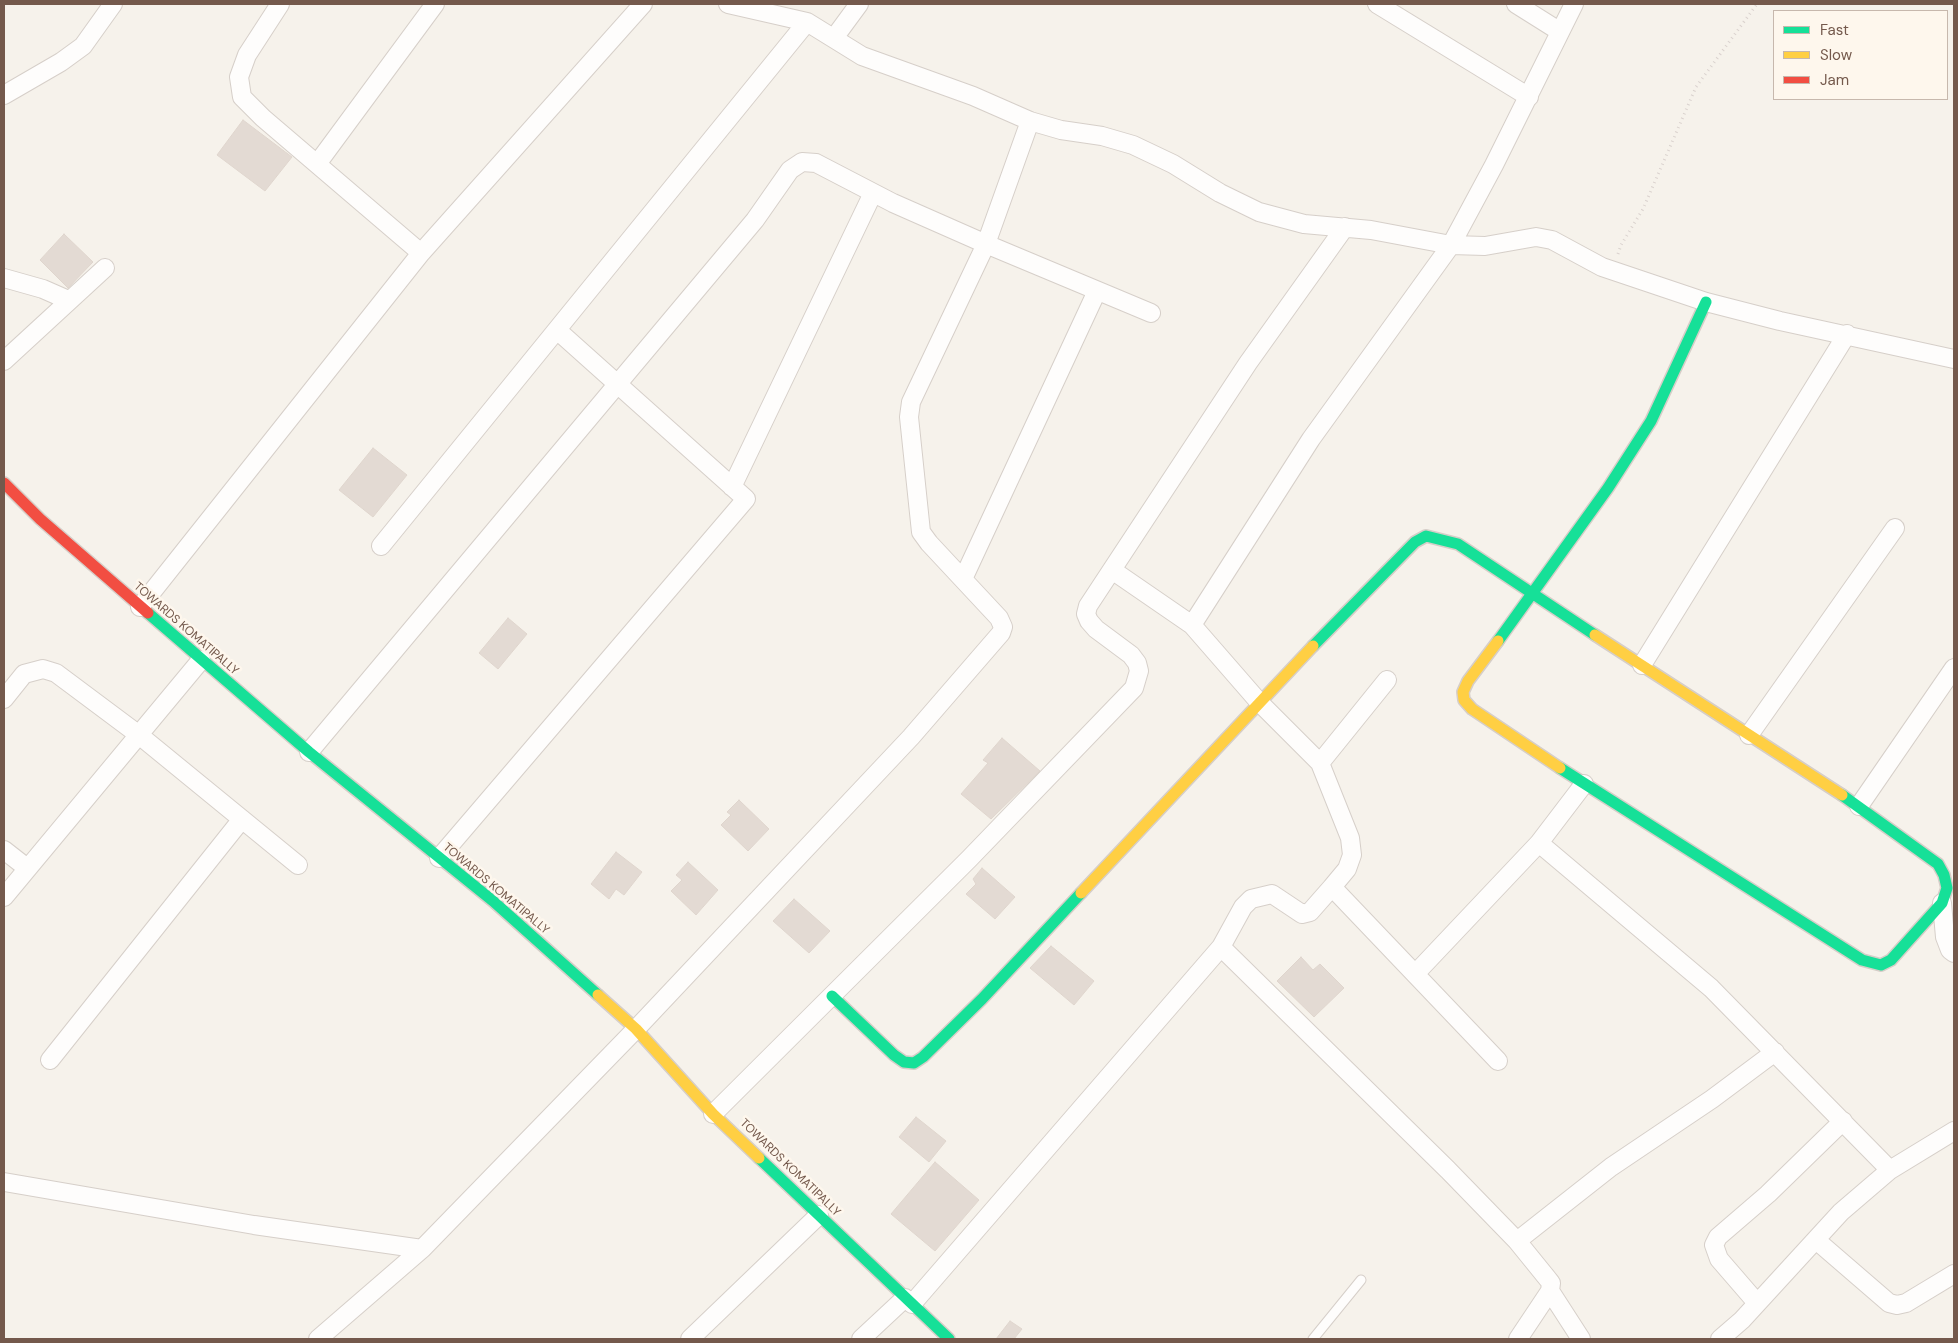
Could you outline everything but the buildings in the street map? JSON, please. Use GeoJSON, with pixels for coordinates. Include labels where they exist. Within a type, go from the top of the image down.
{"type":"FeatureCollection","features":[{"type":"Feature","properties":{"kind":"street"},"geometry":{"type":"LineString","coordinates":[[4,95],[83,46],[113,4]]}},
{"type":"Feature","properties":{"kind":"street"},"geometry":{"type":"LineString","coordinates":[[280,4],[247,55],[239,77],[242,97],[263,118],[421,253]]}},
{"type":"Feature","properties":{"kind":"street"},"geometry":{"type":"LineString","coordinates":[[317,164],[435,4]]}},
{"type":"Feature","properties":{"kind":"street"},"geometry":{"type":"LineString","coordinates":[[140,607],[421,253],[643,4]]}},
{"type":"Feature","properties":{"kind":"street"},"geometry":{"type":"LineString","coordinates":[[728,4],[759,7],[807,22],[862,56],[974,96],[1030,121],[1060,130],[1102,136],[1133,145],[1173,164],[1220,192],[1259,212],[1304,224],[1345,227],[1451,245],[1485,246],[1536,237],[1552,240],[1573,254],[1612,271],[1706,302],[1780,322],[1847,334],[1954,359]]}},
{"type":"Feature","properties":{"kind":"street"},"geometry":{"type":"LineString","coordinates":[[834,38],[859,4]]}},
{"type":"Feature","properties":{"kind":"street"},"geometry":{"type":"LineString","coordinates":[[1377,4],[1529,97]]}},
{"type":"Feature","properties":{"kind":"street"},"geometry":{"type":"LineString","coordinates":[[1516,4],[1559,31]]}},
{"type":"Feature","properties":{"kind":"street"},"geometry":{"type":"LineString","coordinates":[[1192,625],[1311,439],[1451,245],[1529,97],[1559,31],[1574,4]]}},
{"type":"Feature","properties":{"kind":"street"},"geometry":{"type":"LineString","coordinates":[[381,546],[807,22]]}},
{"type":"Feature","properties":{"kind":"street"},"geometry":{"type":"LineString","coordinates":[[318,1339],[422,1249],[636,1030],[911,737],[998,637],[1003,627],[1002,622],[921,532],[908,417],[911,402],[986,244],[1030,121]]}},
{"type":"Feature","properties":{"kind":"street"},"geometry":{"type":"LineString","coordinates":[[309,752],[755,220],[790,170],[802,162],[816,163],[873,193],[986,244],[1151,313]]}},
{"type":"Feature","properties":{"kind":"street"},"geometry":{"type":"LineString","coordinates":[[732,487],[873,193]]}},
{"type":"Feature","properties":{"kind":"street"},"geometry":{"type":"LineString","coordinates":[[714,1114],[969,859],[1134,688],[1139,671],[1137,663],[1131,655],[1096,629],[1089,621],[1086,614],[1088,606],[1248,363],[1345,227]]}},
{"type":"Feature","properties":{"kind":"street"},"geometry":{"type":"LineString","coordinates":[[4,361],[68,300],[105,268]]}},
{"type":"Feature","properties":{"kind":"street"},"geometry":{"type":"LineString","coordinates":[[4,278],[43,288],[68,300]]}},
{"type":"Feature","properties":{"kind":"street"},"geometry":{"type":"LineString","coordinates":[[963,579],[1097,291]]}},
{"type":"Feature","properties":{"kind":"street"},"geometry":{"type":"LineString","coordinates":[[1706,302],[1651,421],[1608,488],[1468,681],[1463,692],[1464,700],[1472,709],[1584,784],[1872,964],[1880,965],[1891,960],[1942,904]]}},
{"type":"Feature","properties":{"kind":"street"},"geometry":{"type":"LineString","coordinates":[[439,858],[746,498],[557,330]]}},
{"type":"Feature","properties":{"kind":"street"},"geometry":{"type":"LineString","coordinates":[[1642,664],[1847,334]]}},
{"type":"Feature","properties":{"kind":"street","name":"TOWARDS KOMATIPALLY"},"geometry":{"type":"LineString","coordinates":[[4,483],[40,519],[201,660],[309,752],[493,901],[636,1030],[714,1114],[949,1339]]}},
{"type":"Feature","properties":{"kind":"street"},"geometry":{"type":"LineString","coordinates":[[1749,735],[1895,528]]}},
{"type":"Feature","properties":{"kind":"street"},"geometry":{"type":"LineString","coordinates":[[832,996],[894,1055],[904,1062],[914,1062],[923,1057],[982,999],[1259,702],[1415,542],[1426,536],[1437,537],[1458,544],[1859,806],[1938,864],[1944,875],[1947,888],[1942,904],[1945,937],[1950,950],[1954,953]]}},
{"type":"Feature","properties":{"kind":"street"},"geometry":{"type":"LineString","coordinates":[[860,1339],[909,1301],[1221,947],[1243,907],[1251,898],[1272,894],[1302,914],[1310,912],[1347,869],[1352,855],[1350,838],[1320,763],[1259,702],[1192,625],[1112,570]]}},
{"type":"Feature","properties":{"kind":"street"},"geometry":{"type":"LineString","coordinates":[[4,897],[201,660]]}},
{"type":"Feature","properties":{"kind":"street"},"geometry":{"type":"LineString","coordinates":[[1859,806],[1954,668]]}},
{"type":"Feature","properties":{"kind":"street"},"geometry":{"type":"LineString","coordinates":[[4,699],[24,674],[43,669],[56,673],[139,735],[298,865]]}},
{"type":"Feature","properties":{"kind":"street"},"geometry":{"type":"LineString","coordinates":[[1320,763],[1387,680]]}},
{"type":"Feature","properties":{"kind":"street"},"geometry":{"type":"LineString","coordinates":[[1416,973],[1538,843],[1584,784]]}},
{"type":"Feature","properties":{"kind":"street"},"geometry":{"type":"LineString","coordinates":[[50,1060],[242,819]]}},
{"type":"Feature","properties":{"kind":"street"},"geometry":{"type":"LineString","coordinates":[[1538,843],[1711,988],[1844,1121],[1890,1170]]}},
{"type":"Feature","properties":{"kind":"street"},"geometry":{"type":"LineString","coordinates":[[4,850],[27,868]]}},
{"type":"Feature","properties":{"kind":"street"},"geometry":{"type":"LineString","coordinates":[[1332,887],[1498,1061]]}},
{"type":"Feature","properties":{"kind":"street"},"geometry":{"type":"LineString","coordinates":[[1221,947],[1517,1241],[1548,1278],[1551,1283],[1550,1291],[1518,1339]]}},
{"type":"Feature","properties":{"kind":"street"},"geometry":{"type":"LineString","coordinates":[[1517,1241],[1611,1167],[1712,1099],[1775,1052]]}},
{"type":"Feature","properties":{"kind":"street"},"geometry":{"type":"LineString","coordinates":[[1757,1303],[1718,1259],[1714,1245],[1718,1237],[1768,1194],[1844,1121]]}},
{"type":"Feature","properties":{"kind":"street"},"geometry":{"type":"LineString","coordinates":[[1720,1339],[1757,1303],[1841,1212],[1890,1170],[1954,1131]]}},
{"type":"Feature","properties":{"kind":"street"},"geometry":{"type":"LineString","coordinates":[[4,1182],[254,1225],[422,1249]]}},
{"type":"Feature","properties":{"kind":"street"},"geometry":{"type":"LineString","coordinates":[[690,1339],[819,1215]]}},
{"type":"Feature","properties":{"kind":"street"},"geometry":{"type":"LineString","coordinates":[[1816,1240],[1889,1303],[1896,1305],[1906,1304],[1954,1274]]}},
{"type":"Feature","properties":{"kind":"street"},"geometry":{"type":"LineString","coordinates":[[1550,1291],[1581,1339]]}},
{"type":"Feature","properties":{"kind":"lane"},"geometry":{"type":"LineString","coordinates":[[1313,1339],[1361,1280]]}},
{"type":"Feature","properties":{"kind":"path"},"geometry":{"type":"LineString","coordinates":[[1612,271],[1621,244],[1643,209],[1696,87],[1757,4]]}},
{"type":"Feature","properties":{"kind":"traffic: fast"},"geometry":{"type":"LineString","coordinates":[[1498,641],[1608,488],[1651,421],[1706,302]]}},
{"type":"Feature","properties":{"kind":"traffic: fast"},"geometry":{"type":"LineString","coordinates":[[1313,646],[1415,542],[1426,536],[1458,544],[1595,635]]}},
{"type":"Feature","properties":{"kind":"traffic: fast"},"geometry":{"type":"LineString","coordinates":[[148,613],[309,752],[493,901],[598,995]]}},
{"type":"Feature","properties":{"kind":"traffic: fast"},"geometry":{"type":"LineString","coordinates":[[1560,768],[1862,960],[1881,965],[1891,960],[1942,903],[1947,888],[1944,875],[1938,864],[1842,795]]}},
{"type":"Feature","properties":{"kind":"traffic: fast"},"geometry":{"type":"LineString","coordinates":[[832,996],[894,1055],[904,1062],[914,1063],[923,1057],[982,999],[1081,893]]}},
{"type":"Feature","properties":{"kind":"traffic: fast"},"geometry":{"type":"LineString","coordinates":[[759,1158],[949,1339]]}},
{"type":"Feature","properties":{"kind":"traffic: slow"},"geometry":{"type":"LineString","coordinates":[[1595,635],[1842,795]]}},
{"type":"Feature","properties":{"kind":"traffic: slow"},"geometry":{"type":"LineString","coordinates":[[1498,641],[1468,681],[1463,692],[1464,700],[1472,709],[1560,768]]}},
{"type":"Feature","properties":{"kind":"traffic: slow"},"geometry":{"type":"LineString","coordinates":[[1081,893],[1313,646]]}},
{"type":"Feature","properties":{"kind":"traffic: slow"},"geometry":{"type":"LineString","coordinates":[[598,995],[636,1029],[713,1114],[759,1158]]}},
{"type":"Feature","properties":{"kind":"traffic: jam"},"geometry":{"type":"LineString","coordinates":[[4,483],[40,519],[148,613]]}}]}
